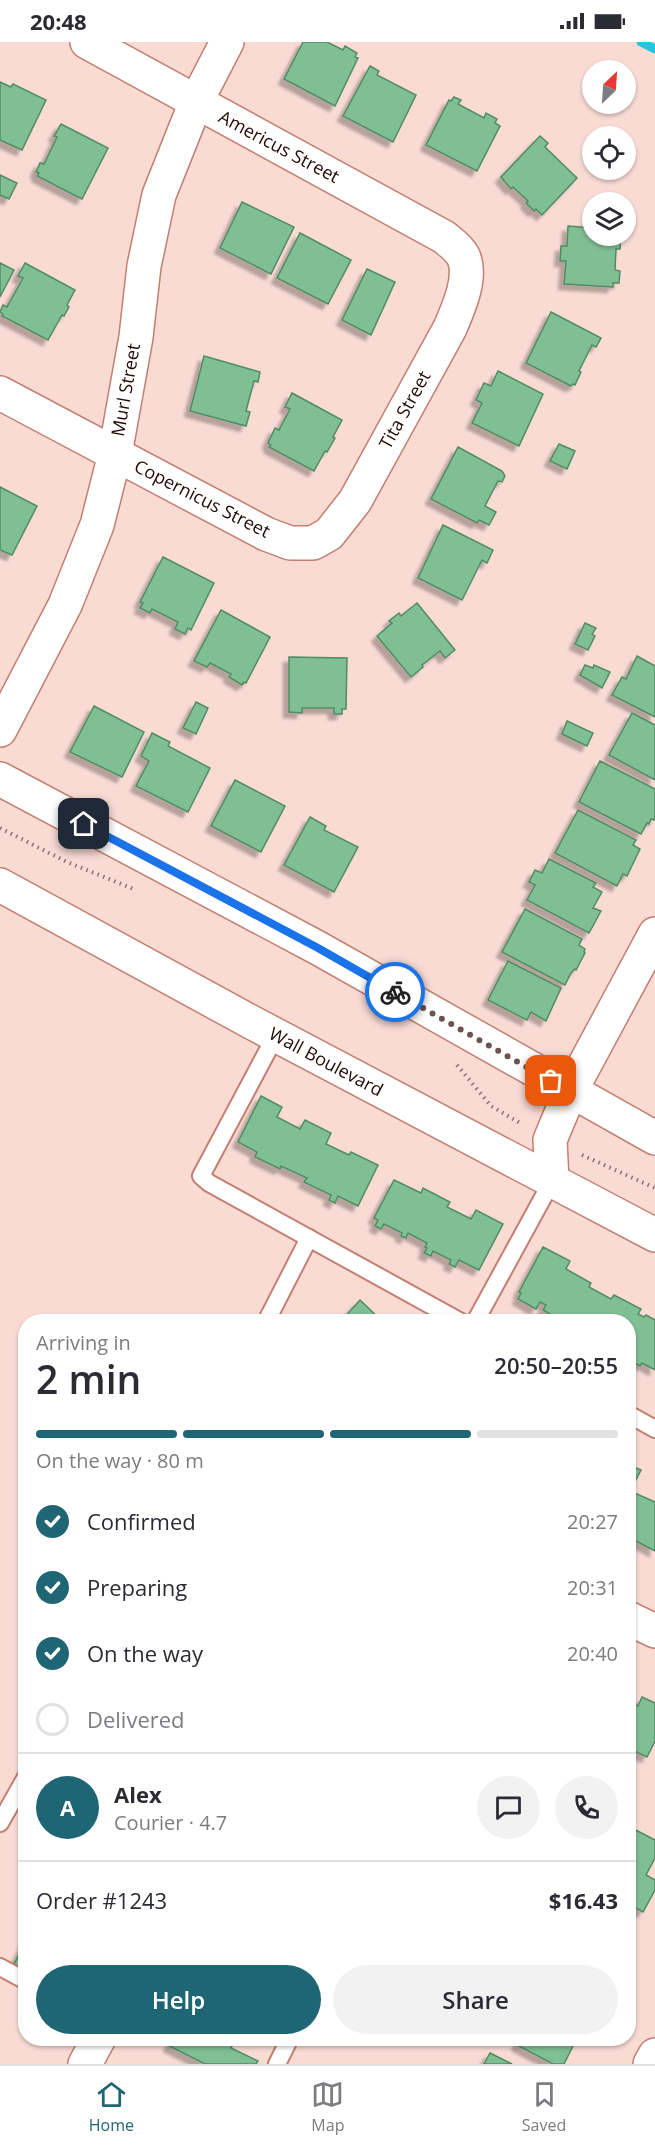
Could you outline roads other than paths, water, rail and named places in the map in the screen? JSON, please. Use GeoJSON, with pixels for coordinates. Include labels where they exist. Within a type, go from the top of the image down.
{"type":"FeatureCollection","features":[{"type":"Feature","properties":{"kind":"street","name":"Americus Street"},"geometry":{"type":"LineString","coordinates":[[87,42],[444,237],[457,248],[464,259]]}},
{"type":"Feature","properties":{"kind":"street","name":"Murl Street"},"geometry":{"type":"LineString","coordinates":[[0,730],[65,605],[97,525],[115,454],[136,337],[144,266],[159,195],[196,102],[227,42]]}},
{"type":"Feature","properties":{"kind":"street","name":"Tita Street"},"geometry":{"type":"LineString","coordinates":[[313,543],[329,534],[355,501],[450,328],[462,299],[465,278],[464,259]]}},
{"type":"Feature","properties":{"kind":"street","name":"Copernicus Street"},"geometry":{"type":"LineString","coordinates":[[0,393],[266,534],[290,543],[313,543]]}},
{"type":"Feature","properties":{"kind":"street"},"geometry":{"type":"LineString","coordinates":[[0,779],[318,948],[655,1138]]}},
{"type":"Feature","properties":{"kind":"street","name":"Wall Boulevard"},"geometry":{"type":"LineString","coordinates":[[0,885],[276,1035],[655,1235]]}},
{"type":"Feature","properties":{"kind":"street"},"geometry":{"type":"LineString","coordinates":[[552,1181],[550,1140],[570,1092],[655,934]]}},
{"type":"Feature","properties":{"kind":"street"},"geometry":{"type":"LineString","coordinates":[[636,1622],[655,1631]]}},
{"type":"Feature","properties":{"kind":"street"},"geometry":{"type":"LineString","coordinates":[[85,2064],[95,2046]]}},
{"type":"Feature","properties":{"kind":"street"},"geometry":{"type":"LineString","coordinates":[[650,2064],[655,2055]]}},
{"type":"Feature","properties":{"kind":"lane"},"geometry":{"type":"LineString","coordinates":[[276,1035],[201,1176],[209,1183],[447,1314]]}},
{"type":"Feature","properties":{"kind":"lane"},"geometry":{"type":"LineString","coordinates":[[479,1314],[552,1181]]}},
{"type":"Feature","properties":{"kind":"lane"},"geometry":{"type":"LineString","coordinates":[[270,1314],[309,1238]]}},
{"type":"Feature","properties":{"kind":"lane"},"geometry":{"type":"LineString","coordinates":[[636,1418],[655,1429]]}},
{"type":"Feature","properties":{"kind":"lane"},"geometry":{"type":"LineString","coordinates":[[0,1823],[18,1791]]}},
{"type":"Feature","properties":{"kind":"lane"},"geometry":{"type":"LineString","coordinates":[[0,1967],[18,1977]]}},
{"type":"Feature","properties":{"kind":"lane"},"geometry":{"type":"LineString","coordinates":[[277,2064],[287,2046]]}},
{"type":"Feature","properties":{"kind":"waterway"},"geometry":{"type":"LineString","coordinates":[[641,42],[655,49]]}}]}
